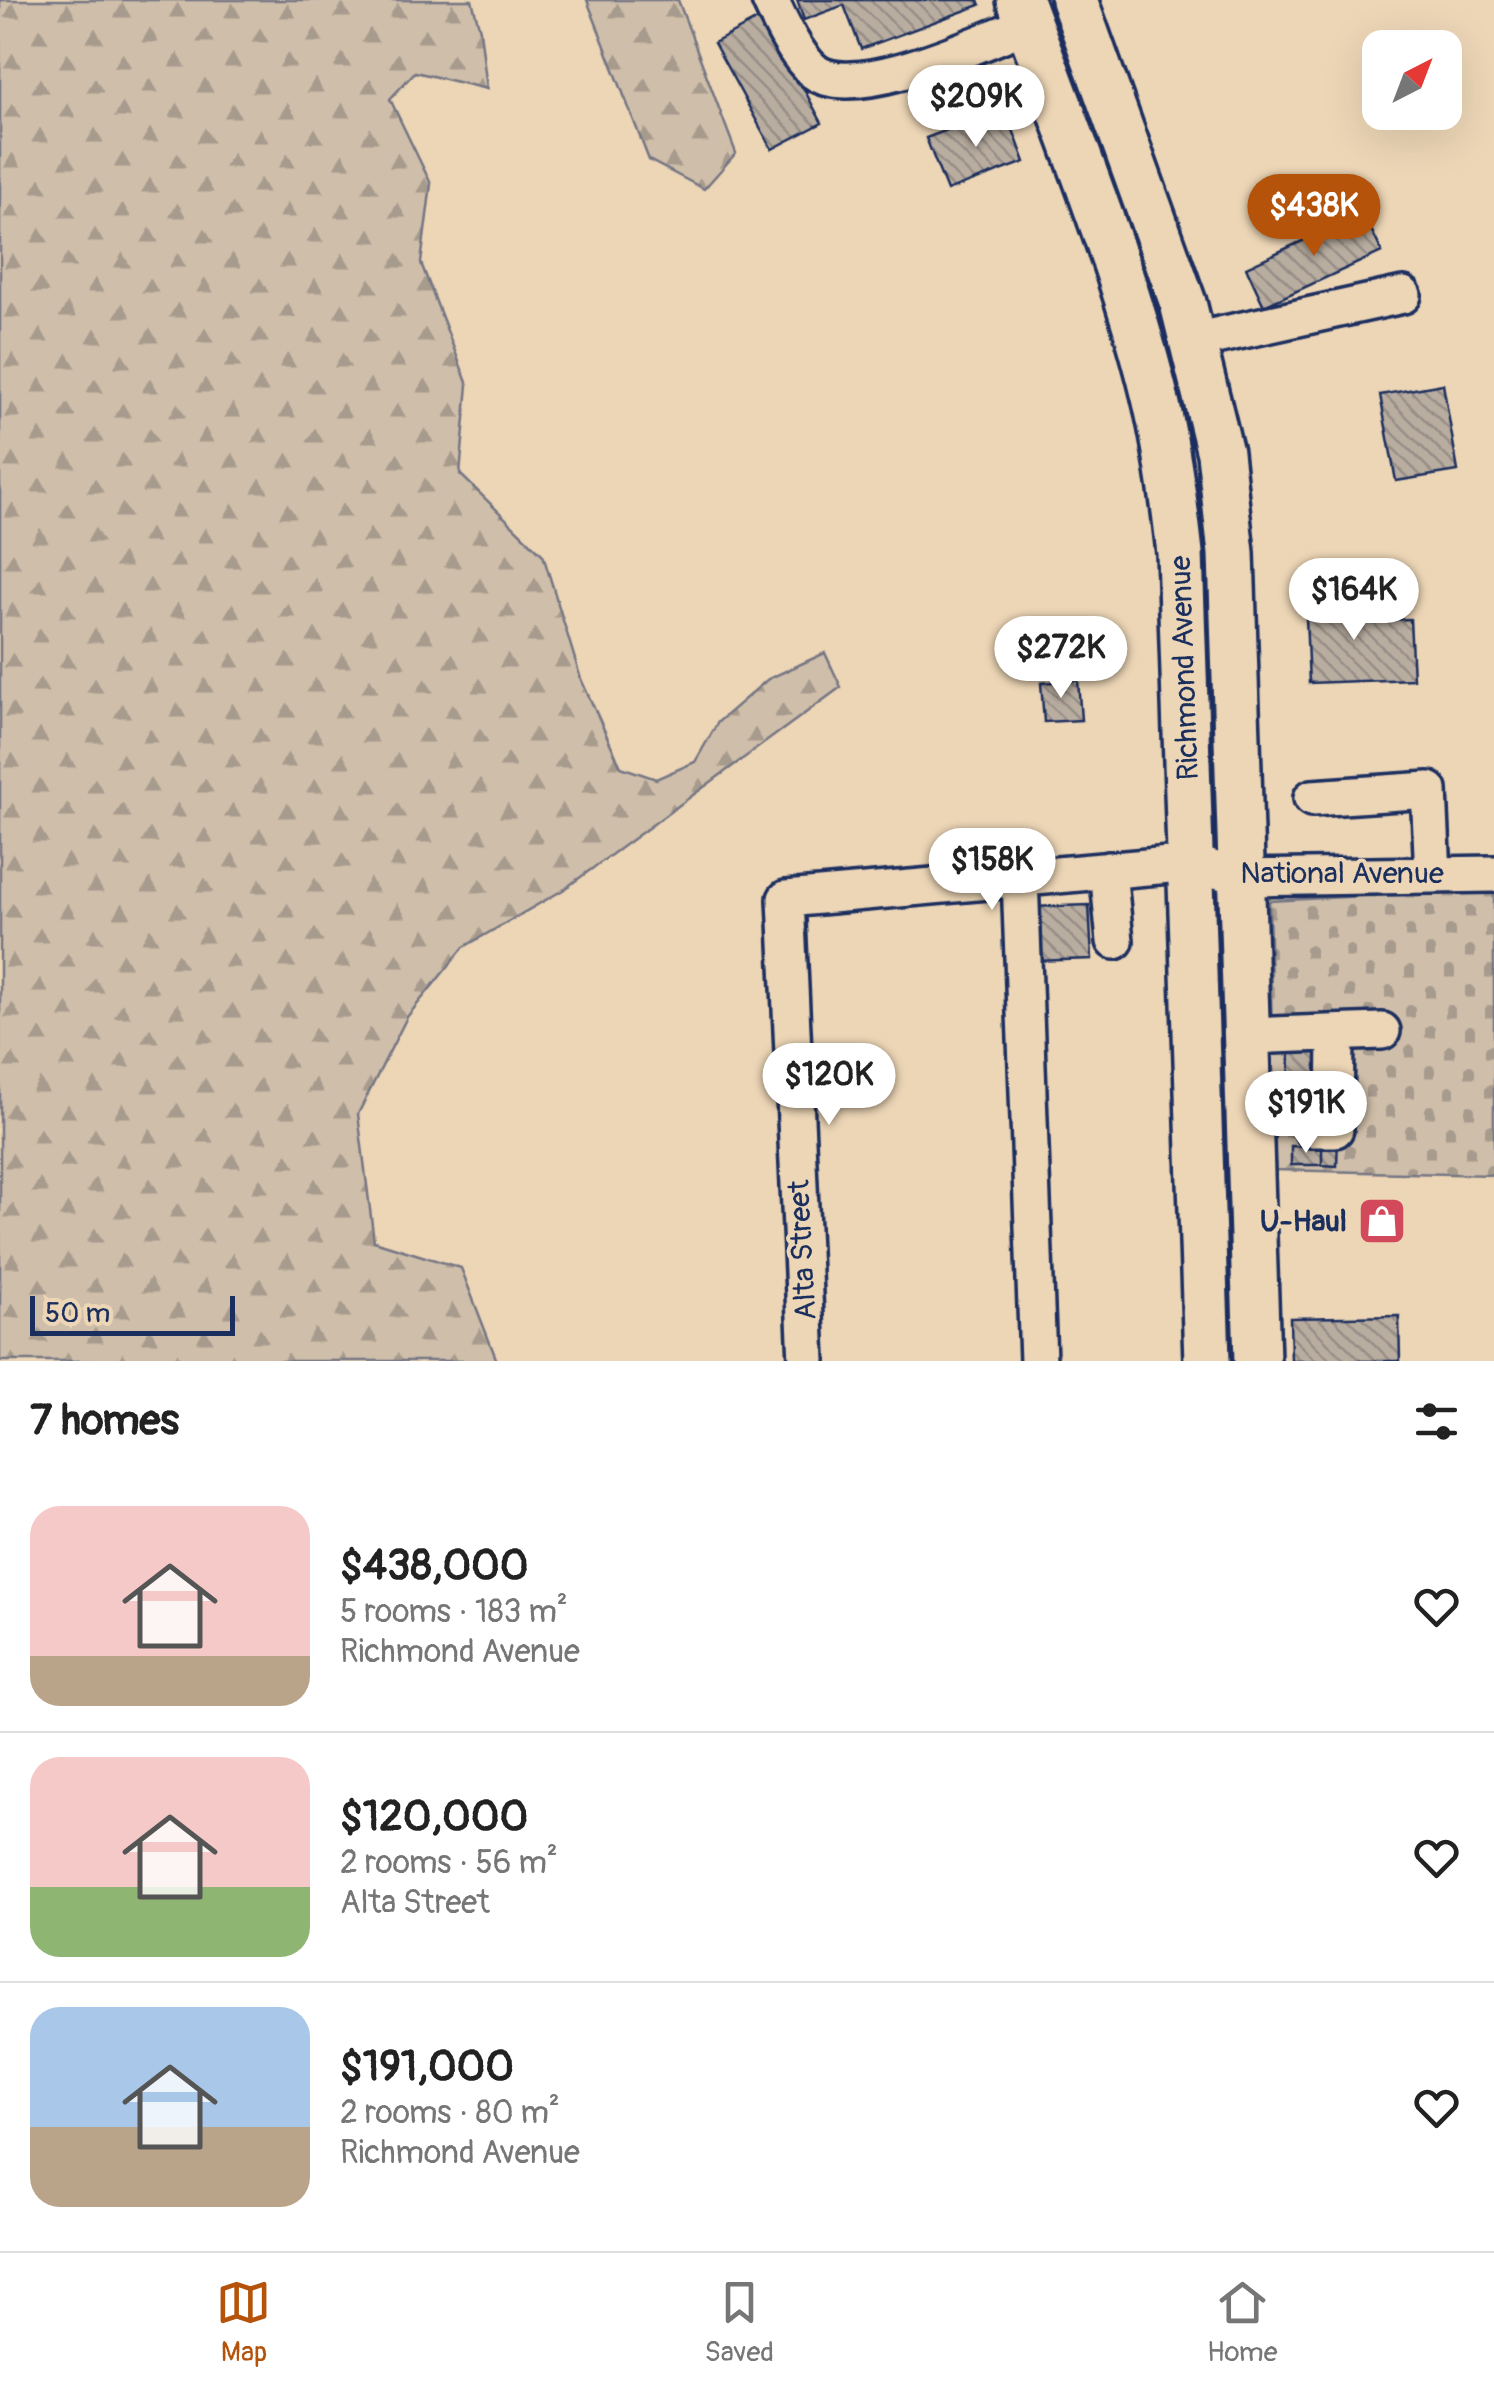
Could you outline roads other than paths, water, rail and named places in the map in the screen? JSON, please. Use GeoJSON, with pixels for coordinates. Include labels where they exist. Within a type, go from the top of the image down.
{"type":"FeatureCollection","features":[{"type":"Feature","properties":{"kind":"main road","name":"Richmond Avenue"},"geometry":{"type":"LineString","coordinates":[[1074,0],[1152,210],[1193,341],[1220,453],[1231,553],[1257,1361]]}},
{"type":"Feature","properties":{"kind":"main road","name":"Richmond Avenue"},"geometry":{"type":"LineString","coordinates":[[1024,12],[1130,303],[1168,462],[1180,552],[1207,1361]]}},
{"type":"Feature","properties":{"kind":"street"},"geometry":{"type":"LineString","coordinates":[[770,0],[806,64],[826,78],[842,81],[878,79],[1024,12]]}},
{"type":"Feature","properties":{"kind":"street"},"geometry":{"type":"LineString","coordinates":[[1193,341],[1403,295]]}},
{"type":"Feature","properties":{"kind":"street"},"geometry":{"type":"LineString","coordinates":[[1312,798],[1429,790],[1433,875]]}},
{"type":"Feature","properties":{"kind":"street"},"geometry":{"type":"LineString","coordinates":[[1038,1361],[1020,878],[1192,863]]}},
{"type":"Feature","properties":{"kind":"street","name":"National Avenue"},"geometry":{"type":"LineString","coordinates":[[1192,863],[1244,878],[1494,874]]}},
{"type":"Feature","properties":{"kind":"street"},"geometry":{"type":"LineString","coordinates":[[1108,870],[1115,942]]}},
{"type":"Feature","properties":{"kind":"street","name":"Alta Street"},"geometry":{"type":"LineString","coordinates":[[807,1361],[786,899],[1020,878]]}},
{"type":"Feature","properties":{"kind":"street"},"geometry":{"type":"LineString","coordinates":[[1248,1036],[1382,1031]]}},
{"type":"Feature","properties":{"kind":"street"},"geometry":{"type":"LineString","coordinates":[[1312,1130],[1335,1129],[1336,1033]]}},
{"type":"Feature","properties":{"kind":"place","name":"U-Haul"},"geometry":{"type":"Point","coordinates":[1382,1221]}}]}
